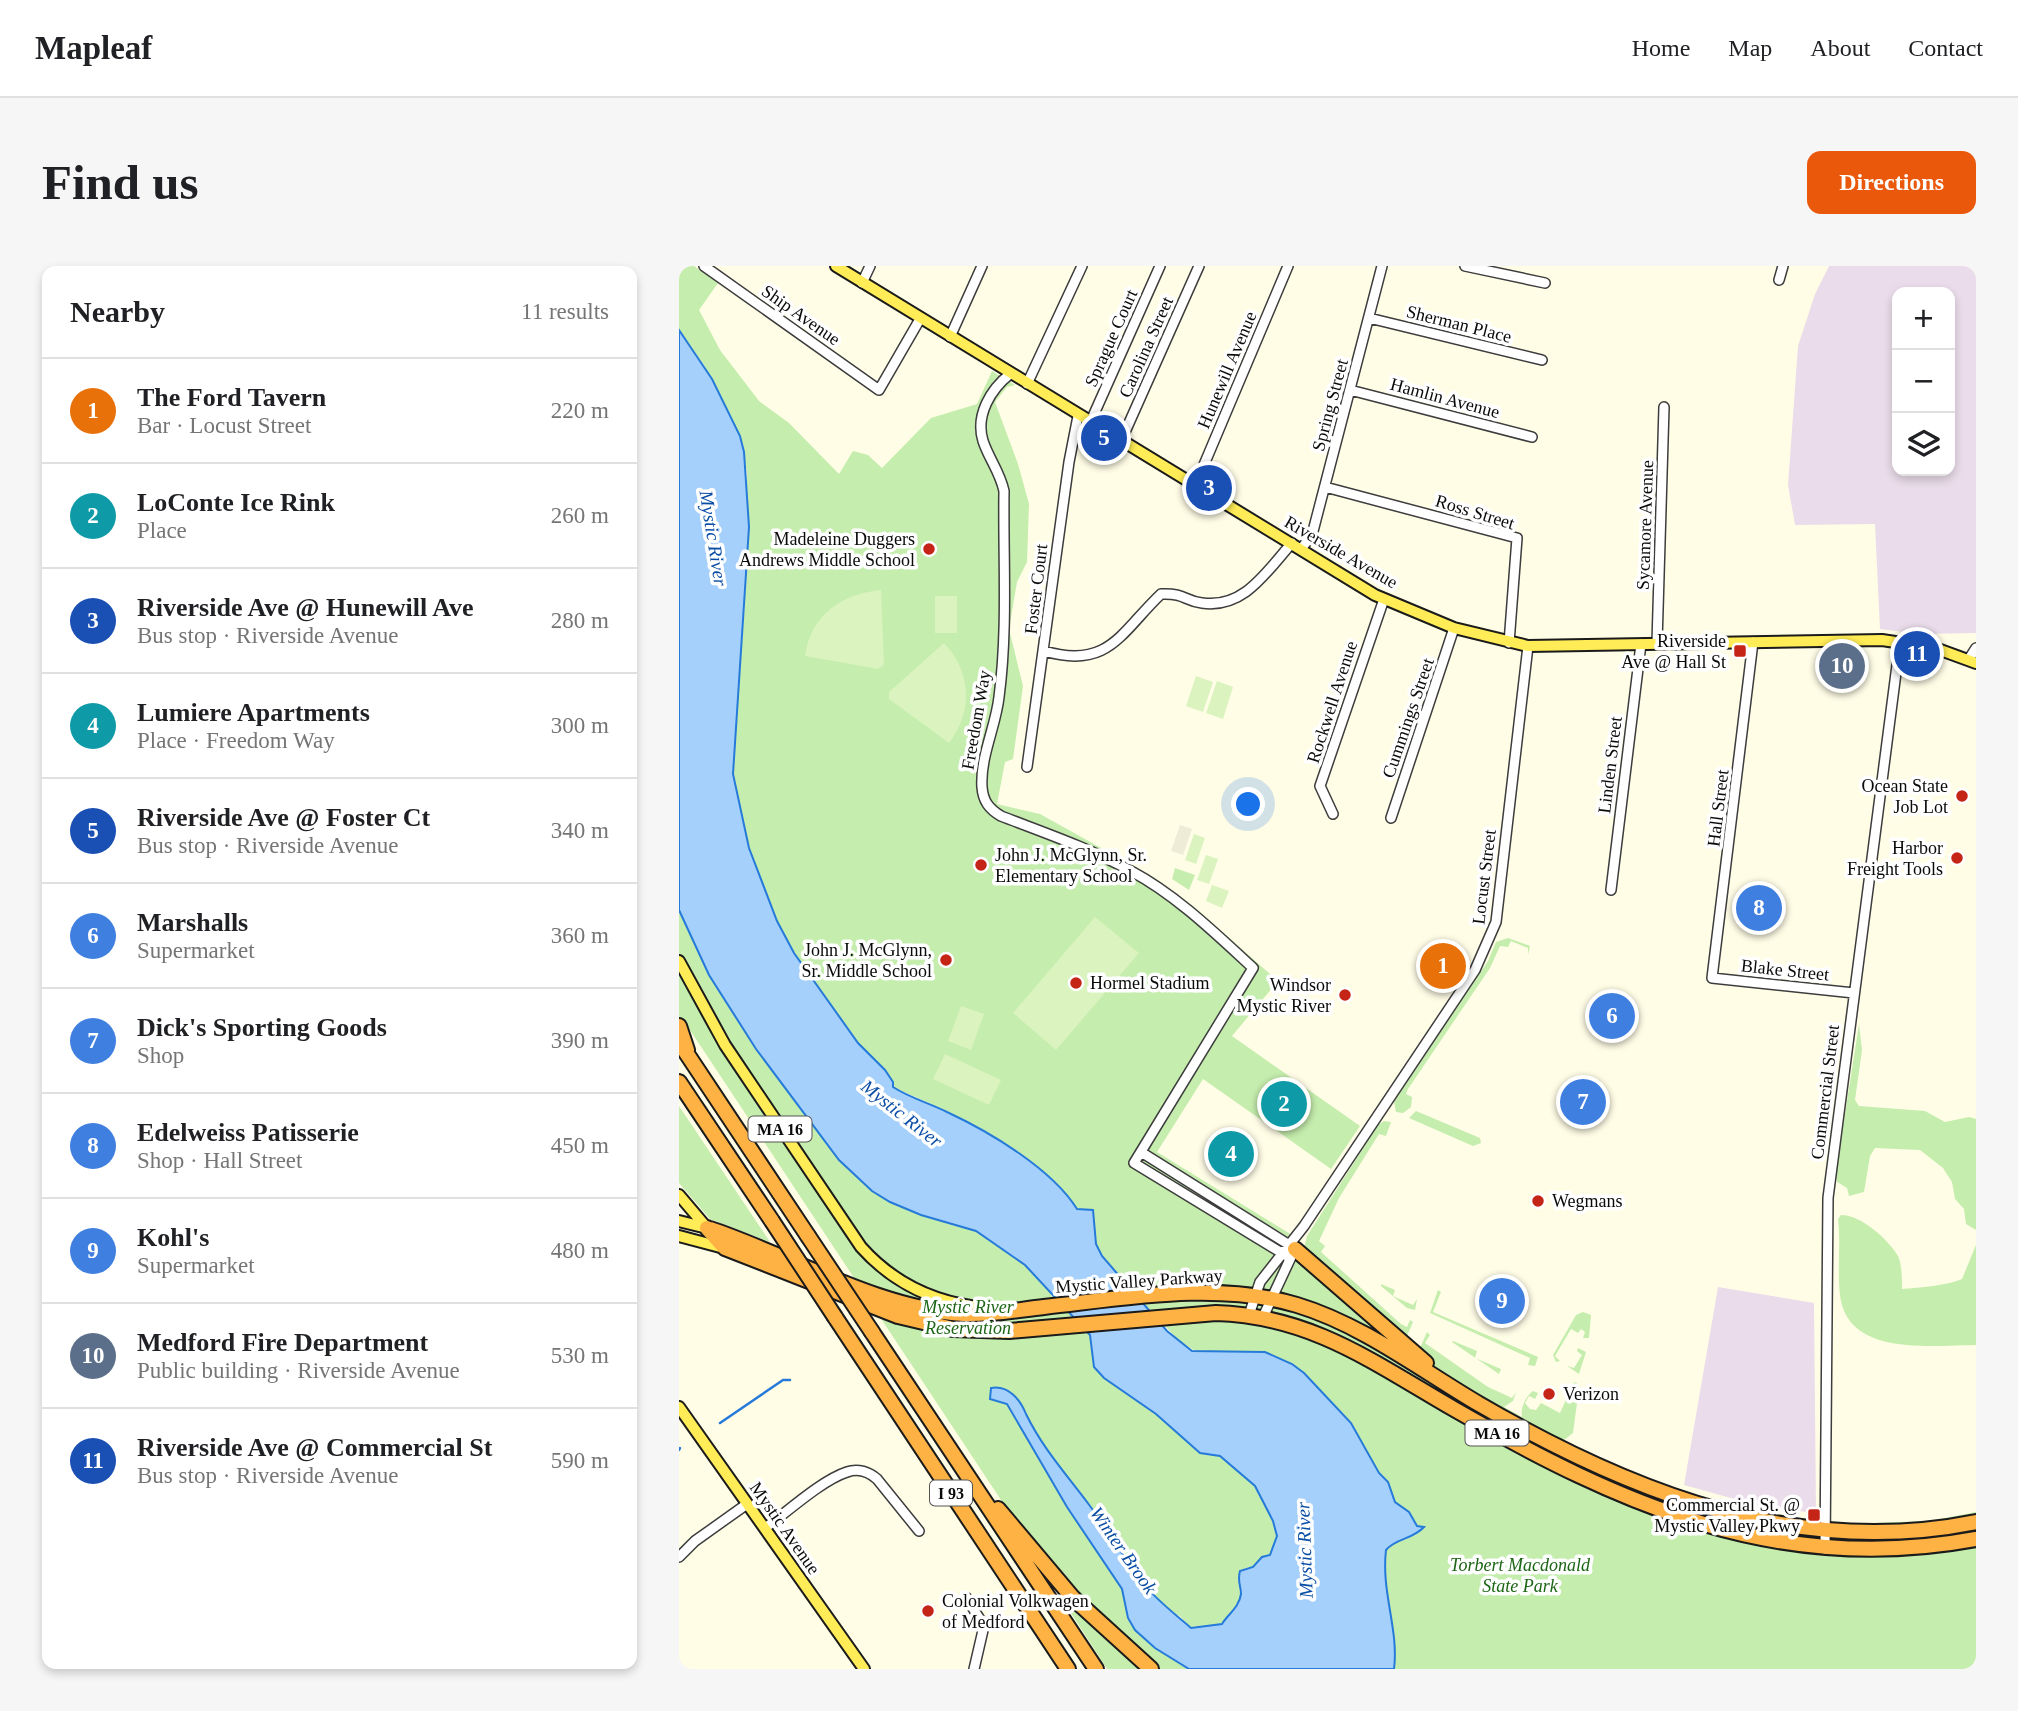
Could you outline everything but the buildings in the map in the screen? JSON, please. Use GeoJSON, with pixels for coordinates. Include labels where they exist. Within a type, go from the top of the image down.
{"type":"FeatureCollection","features":[{"type":"Feature","properties":{"kind":"highway"},"geometry":{"type":"LineString","coordinates":[[679,1026],[690,1058]]}},
{"type":"Feature","properties":{"kind":"highway","name":"I 93"},"geometry":{"type":"LineString","coordinates":[[679,1042],[1096,1669]]}},
{"type":"Feature","properties":{"kind":"highway","name":"I 93"},"geometry":{"type":"LineString","coordinates":[[679,1082],[1068,1669]]}},
{"type":"Feature","properties":{"kind":"highway"},"geometry":{"type":"LineString","coordinates":[[707,1228],[919,1307],[975,1314],[1046,1307]]}},
{"type":"Feature","properties":{"kind":"highway","name":"Mystic Valley Parkway"},"geometry":{"type":"LineString","coordinates":[[707,1228],[725,1248],[925,1324],[981,1332],[1182,1315],[1256,1316],[1296,1324],[1335,1341],[1542,1459],[1619,1495],[1725,1532],[1825,1549],[1902,1549],[1976,1539]]}},
{"type":"Feature","properties":{"kind":"highway"},"geometry":{"type":"LineString","coordinates":[[1289,1251],[1467,1397]]}},
{"type":"Feature","properties":{"kind":"highway","name":"Mystic Valley Parkway"},"geometry":{"type":"LineString","coordinates":[[1046,1307],[1207,1293],[1253,1294],[1272,1298],[1336,1320],[1467,1397],[1577,1457],[1667,1496],[1754,1521],[1825,1532],[1911,1531],[1976,1522]]}},
{"type":"Feature","properties":{"kind":"highway"},"geometry":{"type":"LineString","coordinates":[[969,1479],[1085,1611],[1151,1669]]}},
{"type":"Feature","properties":{"kind":"main road","name":"Riverside Avenue"},"geometry":{"type":"LineString","coordinates":[[836,266],[1384,600],[1454,628],[1528,646],[1900,642],[1973,661]]}},
{"type":"Feature","properties":{"kind":"main road","name":"Mystic Valley Parkway"},"geometry":{"type":"LineString","coordinates":[[679,961],[725,1045],[848,1231],[871,1258],[906,1284],[946,1301],[993,1309],[1046,1307]]}},
{"type":"Feature","properties":{"kind":"main road","name":"Mystic Valley Parkway"},"geometry":{"type":"LineString","coordinates":[[679,1195],[707,1228]]}},
{"type":"Feature","properties":{"kind":"main road"},"geometry":{"type":"LineString","coordinates":[[679,1221],[707,1228]]}},
{"type":"Feature","properties":{"kind":"main road"},"geometry":{"type":"LineString","coordinates":[[679,1236],[725,1248]]}},
{"type":"Feature","properties":{"kind":"main road","name":"Mystic Avenue"},"geometry":{"type":"LineString","coordinates":[[679,1407],[864,1669]]}},
{"type":"Feature","properties":{"kind":"street","name":"Ship Avenue"},"geometry":{"type":"LineString","coordinates":[[704,266],[879,390],[920,319]]}},
{"type":"Feature","properties":{"kind":"street"},"geometry":{"type":"LineString","coordinates":[[862,283],[870,266]]}},
{"type":"Feature","properties":{"kind":"street"},"geometry":{"type":"LineString","coordinates":[[950,337],[982,266]]}},
{"type":"Feature","properties":{"kind":"street"},"geometry":{"type":"LineString","coordinates":[[1027,384],[1081,266]]}},
{"type":"Feature","properties":{"kind":"street","name":"Sprague Court"},"geometry":{"type":"LineString","coordinates":[[1090,423],[1160,266]]}},
{"type":"Feature","properties":{"kind":"street","name":"Hunewill Avenue"},"geometry":{"type":"LineString","coordinates":[[1195,486],[1288,266]]}},
{"type":"Feature","properties":{"kind":"street","name":"Spring Street"},"geometry":{"type":"LineString","coordinates":[[1044,651],[1079,657],[1098,654],[1112,646],[1161,594],[1181,593],[1197,603],[1214,605],[1233,602],[1312,535],[1382,266]]}},
{"type":"Feature","properties":{"kind":"street"},"geometry":{"type":"LineString","coordinates":[[1465,266],[1545,283]]}},
{"type":"Feature","properties":{"kind":"street"},"geometry":{"type":"LineString","coordinates":[[1779,280],[1783,266]]}},
{"type":"Feature","properties":{"kind":"street","name":"Carolina Street"},"geometry":{"type":"LineString","coordinates":[[1121,441],[1196,267]]}},
{"type":"Feature","properties":{"kind":"street","name":"Sherman Place"},"geometry":{"type":"LineString","coordinates":[[1369,318],[1542,360]]}},
{"type":"Feature","properties":{"kind":"street","name":"Freedom Way"},"geometry":{"type":"LineString","coordinates":[[1010,374],[990,395],[981,421],[983,440],[1000,474],[1004,491],[1002,665],[997,714],[982,781],[985,802],[990,810],[1001,816],[1087,849],[1133,872],[1181,904],[1253,968],[1134,1163],[1289,1251]]}},
{"type":"Feature","properties":{"kind":"street","name":"Hamlin Avenue"},"geometry":{"type":"LineString","coordinates":[[1350,390],[1532,437]]}},
{"type":"Feature","properties":{"kind":"street","name":"Sycamore Avenue"},"geometry":{"type":"LineString","coordinates":[[1657,643],[1664,407]]}},
{"type":"Feature","properties":{"kind":"street","name":"Foster Court"},"geometry":{"type":"LineString","coordinates":[[1027,766],[1069,462],[1079,416]]}},
{"type":"Feature","properties":{"kind":"street","name":"Ross Street"},"geometry":{"type":"LineString","coordinates":[[1325,487],[1517,538],[1509,643]]}},
{"type":"Feature","properties":{"kind":"street","name":"Rockwell Avenue"},"geometry":{"type":"LineString","coordinates":[[1333,814],[1320,786],[1384,600]]}},
{"type":"Feature","properties":{"kind":"street","name":"Cummings Street"},"geometry":{"type":"LineString","coordinates":[[1391,818],[1454,628]]}},
{"type":"Feature","properties":{"kind":"street","name":"Hall Street"},"geometry":{"type":"LineString","coordinates":[[1712,978],[1753,642]]}},
{"type":"Feature","properties":{"kind":"street","name":"Commercial Street"},"geometry":{"type":"LineString","coordinates":[[1825,1549],[1827,1213],[1900,642]]}},
{"type":"Feature","properties":{"kind":"street","name":"Linden Street"},"geometry":{"type":"LineString","coordinates":[[1611,890],[1640,644]]}},
{"type":"Feature","properties":{"kind":"street","name":"Locust Street"},"geometry":{"type":"LineString","coordinates":[[1256,1316],[1253,1294],[1289,1251],[1475,970],[1492,937],[1496,922],[1528,646]]}},
{"type":"Feature","properties":{"kind":"street"},"geometry":{"type":"LineString","coordinates":[[1973,661],[1976,648]]}},
{"type":"Feature","properties":{"kind":"street","name":"Blake Street"},"geometry":{"type":"LineString","coordinates":[[1712,978],[1854,993]]}},
{"type":"Feature","properties":{"kind":"street"},"geometry":{"type":"LineString","coordinates":[[1141,1152],[1289,1251]]}},
{"type":"Feature","properties":{"kind":"street","name":"Locust Street"},"geometry":{"type":"LineString","coordinates":[[1256,1316],[1272,1298],[1289,1251]]}},
{"type":"Feature","properties":{"kind":"street"},"geometry":{"type":"LineString","coordinates":[[765,1528],[834,1479],[855,1471],[871,1474],[877,1479],[919,1531]]}},
{"type":"Feature","properties":{"kind":"street"},"geometry":{"type":"LineString","coordinates":[[679,1558],[695,1541],[747,1504]]}},
{"type":"Feature","properties":{"kind":"street"},"geometry":{"type":"LineString","coordinates":[[966,1597],[983,1626],[974,1669]]}},
{"type":"Feature","properties":{"kind":"shaded area"},"geometry":{"type":"Polygon","coordinates":[[[1829,266],[1976,266],[1976,633],[1919,634],[1880,629],[1875,524],[1795,525],[1788,485],[1798,346],[1815,294],[1829,266]]]}},
{"type":"Feature","properties":{"kind":"shaded area"},"geometry":{"type":"Polygon","coordinates":[[[1180,825],[1192,829],[1183,855],[1171,851],[1180,825]]]}},
{"type":"Feature","properties":{"kind":"shaded area"},"geometry":{"type":"Polygon","coordinates":[[[1718,1287],[1814,1303],[1816,1513],[1763,1507],[1684,1485],[1718,1287]]]}},
{"type":"Feature","properties":{"kind":"green space","name":"Torbert Macdonald State Park"},"geometry":{"type":"Polygon","coordinates":[[[679,266],[694,266],[718,283],[699,310],[720,350],[759,401],[789,423],[839,474],[853,451],[868,455],[882,468],[931,418],[977,404],[992,371],[1015,385],[1007,387],[995,402],[1018,464],[1029,504],[1027,562],[1017,582],[1009,629],[1023,686],[1013,759],[1005,762],[997,804],[1040,814],[1155,878],[1193,906],[1278,981],[1232,1036],[1360,1126],[1331,1169],[1203,1079],[1157,1152],[1292,1235],[1304,1248],[1307,1236],[1378,1125],[1384,1121],[1391,1122],[1386,1136],[1379,1134],[1339,1198],[1319,1241],[1325,1246],[1321,1252],[1401,1324],[1407,1327],[1410,1320],[1413,1322],[1407,1336],[1420,1348],[1427,1332],[1430,1335],[1425,1343],[1488,1387],[1512,1398],[1516,1392],[1513,1401],[1504,1407],[1522,1417],[1524,1402],[1533,1391],[1538,1393],[1535,1399],[1529,1396],[1525,1403],[1530,1409],[1536,1410],[1541,1403],[1560,1413],[1574,1382],[1577,1383],[1579,1388],[1573,1433],[1564,1440],[1583,1450],[1593,1461],[1678,1495],[1812,1525],[1929,1521],[1976,1512],[1976,1669],[1394,1669],[1394,1640],[1385,1582],[1386,1550],[1419,1532],[1409,1512],[1395,1502],[1388,1482],[1379,1473],[1351,1423],[1304,1373],[1292,1364],[1253,1351],[1197,1352],[1179,1341],[1108,1265],[1096,1244],[1092,1215],[1077,1209],[1050,1179],[1003,1142],[947,1111],[893,1087],[893,1082],[885,1070],[858,1043],[794,953],[777,921],[749,848],[733,774],[746,584],[747,474],[743,444],[704,365],[679,330],[679,266]]]}},
{"type":"Feature","properties":{"kind":"green space"},"geometry":{"type":"Polygon","coordinates":[[[881,590],[884,665],[878,669],[805,656],[814,629],[831,609],[854,596],[881,590]]]}},
{"type":"Feature","properties":{"kind":"green space"},"geometry":{"type":"Polygon","coordinates":[[[935,596],[957,596],[957,633],[935,633],[935,596]]]}},
{"type":"Feature","properties":{"kind":"green space"},"geometry":{"type":"Polygon","coordinates":[[[944,643],[960,666],[966,692],[962,718],[949,743],[889,699],[889,692],[944,643]]]}},
{"type":"Feature","properties":{"kind":"green space"},"geometry":{"type":"Polygon","coordinates":[[[1196,676],[1213,682],[1203,712],[1186,706],[1196,676]]]}},
{"type":"Feature","properties":{"kind":"green space"},"geometry":{"type":"Polygon","coordinates":[[[1217,681],[1233,687],[1223,719],[1206,713],[1217,681]]]}},
{"type":"Feature","properties":{"kind":"green space"},"geometry":{"type":"Polygon","coordinates":[[[1194,834],[1205,838],[1196,864],[1185,860],[1194,834]]]}},
{"type":"Feature","properties":{"kind":"green space"},"geometry":{"type":"Polygon","coordinates":[[[1206,855],[1218,859],[1209,884],[1197,880],[1206,855]]]}},
{"type":"Feature","properties":{"kind":"green space"},"geometry":{"type":"Polygon","coordinates":[[[1175,868],[1195,875],[1189,890],[1172,879],[1175,868]]]}},
{"type":"Feature","properties":{"kind":"green space"},"geometry":{"type":"Polygon","coordinates":[[[1212,885],[1229,891],[1222,908],[1206,901],[1212,885]]]}},
{"type":"Feature","properties":{"kind":"green space","name":"Mystic River Reservation"},"geometry":{"type":"Polygon","coordinates":[[[679,910],[709,975],[756,1049],[839,1160],[872,1191],[890,1202],[921,1215],[976,1231],[1025,1265],[1090,1335],[1093,1363],[1104,1378],[1156,1414],[1200,1453],[1220,1456],[1254,1486],[1273,1521],[1277,1536],[1270,1555],[1262,1557],[1253,1567],[1245,1568],[1241,1574],[1240,1596],[1236,1608],[1222,1624],[1191,1628],[1180,1616],[1171,1613],[1143,1583],[1091,1506],[1054,1462],[1014,1395],[1006,1390],[990,1399],[1007,1404],[1067,1507],[1122,1589],[1128,1618],[1155,1648],[1189,1669],[1107,1669],[1067,1607],[1068,1586],[1005,1506],[686,1024],[679,1020],[679,910]]]}},
{"type":"Feature","properties":{"kind":"green space","name":"Hormel Stadium"},"geometry":{"type":"Polygon","coordinates":[[[1095,917],[1139,953],[1056,1050],[1013,1013],[1095,917]]]}},
{"type":"Feature","properties":{"kind":"green space"},"geometry":{"type":"Polygon","coordinates":[[[1508,938],[1530,946],[1528,955],[1528,948],[1511,941],[1508,947],[1500,946],[1490,968],[1408,1089],[1406,1094],[1412,1097],[1411,1107],[1403,1113],[1396,1112],[1394,1102],[1488,961],[1496,942],[1508,938]]]}},
{"type":"Feature","properties":{"kind":"green space"},"geometry":{"type":"Polygon","coordinates":[[[961,1006],[984,1014],[971,1050],[948,1041],[961,1006]]]}},
{"type":"Feature","properties":{"kind":"green space"},"geometry":{"type":"Polygon","coordinates":[[[1859,1024],[1862,1050],[1855,1100],[1859,1106],[1925,1111],[1945,1122],[1969,1117],[1976,1119],[1976,1230],[1966,1224],[1964,1209],[1955,1199],[1952,1182],[1943,1168],[1920,1150],[1875,1148],[1870,1156],[1864,1192],[1849,1196],[1847,1188],[1837,1182],[1836,1172],[1859,1024]]]}},
{"type":"Feature","properties":{"kind":"green space"},"geometry":{"type":"Polygon","coordinates":[[[945,1054],[1001,1080],[989,1105],[933,1079],[945,1054]]]}},
{"type":"Feature","properties":{"kind":"green space"},"geometry":{"type":"Polygon","coordinates":[[[679,1106],[770,1242],[710,1219],[679,1183],[679,1106]]]}},
{"type":"Feature","properties":{"kind":"green space"},"geometry":{"type":"Polygon","coordinates":[[[1416,1111],[1480,1138],[1481,1143],[1473,1146],[1409,1118],[1416,1111]]]}},
{"type":"Feature","properties":{"kind":"green space"},"geometry":{"type":"Polygon","coordinates":[[[1841,1215],[1865,1223],[1893,1249],[1900,1263],[1902,1289],[1942,1285],[1962,1279],[1976,1245],[1976,1345],[1891,1343],[1857,1328],[1846,1314],[1840,1295],[1838,1219],[1841,1215]]]}},
{"type":"Feature","properties":{"kind":"green space"},"geometry":{"type":"Polygon","coordinates":[[[1381,1286],[1395,1290],[1393,1296],[1413,1305],[1417,1299],[1415,1310],[1407,1308],[1381,1286]]]}},
{"type":"Feature","properties":{"kind":"green space"},"geometry":{"type":"Polygon","coordinates":[[[1438,1290],[1441,1292],[1433,1312],[1538,1357],[1535,1366],[1528,1365],[1530,1358],[1430,1313],[1438,1290]]]}},
{"type":"Feature","properties":{"kind":"green space"},"geometry":{"type":"Polygon","coordinates":[[[1583,1312],[1591,1315],[1589,1338],[1583,1338],[1585,1332],[1581,1329],[1578,1333],[1571,1329],[1555,1356],[1560,1361],[1556,1362],[1553,1355],[1576,1315],[1583,1312]]]}},
{"type":"Feature","properties":{"kind":"green space"},"geometry":{"type":"Polygon","coordinates":[[[1452,1342],[1477,1351],[1475,1358],[1452,1342]]]}},
{"type":"Feature","properties":{"kind":"green space"},"geometry":{"type":"Polygon","coordinates":[[[1578,1348],[1586,1352],[1579,1374],[1567,1366],[1574,1368],[1582,1355],[1577,1351],[1578,1348]]]}},
{"type":"Feature","properties":{"kind":"green space"},"geometry":{"type":"Polygon","coordinates":[[[1476,1359],[1501,1369],[1499,1374],[1476,1359]]]}},
{"type":"Feature","properties":{"kind":"water","name":"Mystic River"},"geometry":{"type":"Polygon","coordinates":[[[679,330],[712,379],[740,436],[744,452],[749,527],[733,774],[749,848],[777,921],[794,953],[858,1043],[885,1070],[893,1082],[893,1087],[964,1120],[1000,1141],[1052,1180],[1077,1209],[1093,1210],[1096,1244],[1102,1256],[1167,1331],[1192,1351],[1265,1352],[1292,1364],[1304,1373],[1351,1423],[1379,1473],[1388,1482],[1395,1502],[1409,1512],[1417,1526],[1424,1527],[1386,1550],[1394,1669],[1189,1669],[1155,1648],[1135,1630],[1128,1618],[1122,1589],[1067,1507],[1007,1404],[990,1399],[991,1388],[1003,1389],[1017,1398],[1048,1450],[1097,1515],[1141,1581],[1191,1628],[1222,1624],[1240,1599],[1240,1571],[1253,1567],[1262,1557],[1270,1555],[1277,1536],[1273,1521],[1255,1486],[1220,1456],[1200,1453],[1156,1414],[1104,1378],[1094,1367],[1090,1335],[1025,1265],[976,1231],[921,1215],[872,1191],[839,1160],[756,1049],[709,975],[679,910],[679,330]]]}},
{"type":"Feature","properties":{"kind":"waterway","name":"Winter Brook"},"geometry":{"type":"LineString","coordinates":[[720,1423],[783,1380],[790,1380]]}},
{"type":"Feature","properties":{"kind":"place","name":"Riverside Ave @ Foster Ct"},"geometry":{"type":"Point","coordinates":[1104,438]}},
{"type":"Feature","properties":{"kind":"place","name":"Riverside Ave @ Hunewill Ave"},"geometry":{"type":"Point","coordinates":[1209,488]}},
{"type":"Feature","properties":{"kind":"place","name":"Madeleine Duggers Andrews Middle School"},"geometry":{"type":"Point","coordinates":[929,549]}},
{"type":"Feature","properties":{"kind":"place","name":"Riverside Ave @ Hall St"},"geometry":{"type":"Point","coordinates":[1740,651]}},
{"type":"Feature","properties":{"kind":"place","name":"Riverside Ave @ Commercial St"},"geometry":{"type":"Point","coordinates":[1917,654]}},
{"type":"Feature","properties":{"kind":"place","name":"Medford Fire Department"},"geometry":{"type":"Point","coordinates":[1842,666]}},
{"type":"Feature","properties":{"kind":"place","name":"Ocean State Job Lot"},"geometry":{"type":"Point","coordinates":[1962,796]}},
{"type":"Feature","properties":{"kind":"place","name":"Harbor Freight Tools"},"geometry":{"type":"Point","coordinates":[1957,858]}},
{"type":"Feature","properties":{"kind":"place","name":"John J. McGlynn, Sr. Elementary School"},"geometry":{"type":"Point","coordinates":[981,865]}},
{"type":"Feature","properties":{"kind":"place","name":"Edelweiss Patisserie"},"geometry":{"type":"Point","coordinates":[1759,908]}},
{"type":"Feature","properties":{"kind":"place","name":"John J. McGlynn, Sr. Middle School"},"geometry":{"type":"Point","coordinates":[946,960]}},
{"type":"Feature","properties":{"kind":"place","name":"The Ford Tavern"},"geometry":{"type":"Point","coordinates":[1443,966]}},
{"type":"Feature","properties":{"kind":"place","name":"Hormel Stadium"},"geometry":{"type":"Point","coordinates":[1076,983]}},
{"type":"Feature","properties":{"kind":"place","name":"Windsor Mystic River"},"geometry":{"type":"Point","coordinates":[1345,995]}},
{"type":"Feature","properties":{"kind":"place","name":"Marshalls"},"geometry":{"type":"Point","coordinates":[1612,1016]}},
{"type":"Feature","properties":{"kind":"place","name":"Dick's Sporting Goods"},"geometry":{"type":"Point","coordinates":[1583,1102]}},
{"type":"Feature","properties":{"kind":"place","name":"LoConte Ice Rink"},"geometry":{"type":"Point","coordinates":[1284,1104]}},
{"type":"Feature","properties":{"kind":"place","name":"Lumiere Apartments"},"geometry":{"type":"Point","coordinates":[1231,1154]}},
{"type":"Feature","properties":{"kind":"place","name":"Wegmans"},"geometry":{"type":"Point","coordinates":[1538,1201]}},
{"type":"Feature","properties":{"kind":"place","name":"Kohl's"},"geometry":{"type":"Point","coordinates":[1502,1301]}},
{"type":"Feature","properties":{"kind":"place","name":"Verizon"},"geometry":{"type":"Point","coordinates":[1549,1394]}},
{"type":"Feature","properties":{"kind":"place","name":"Commercial St. @ Mystic Valley Pkwy"},"geometry":{"type":"Point","coordinates":[1814,1515]}},
{"type":"Feature","properties":{"kind":"place","name":"Colonial Volkwagen of Medford"},"geometry":{"type":"Point","coordinates":[928,1611]}}]}
